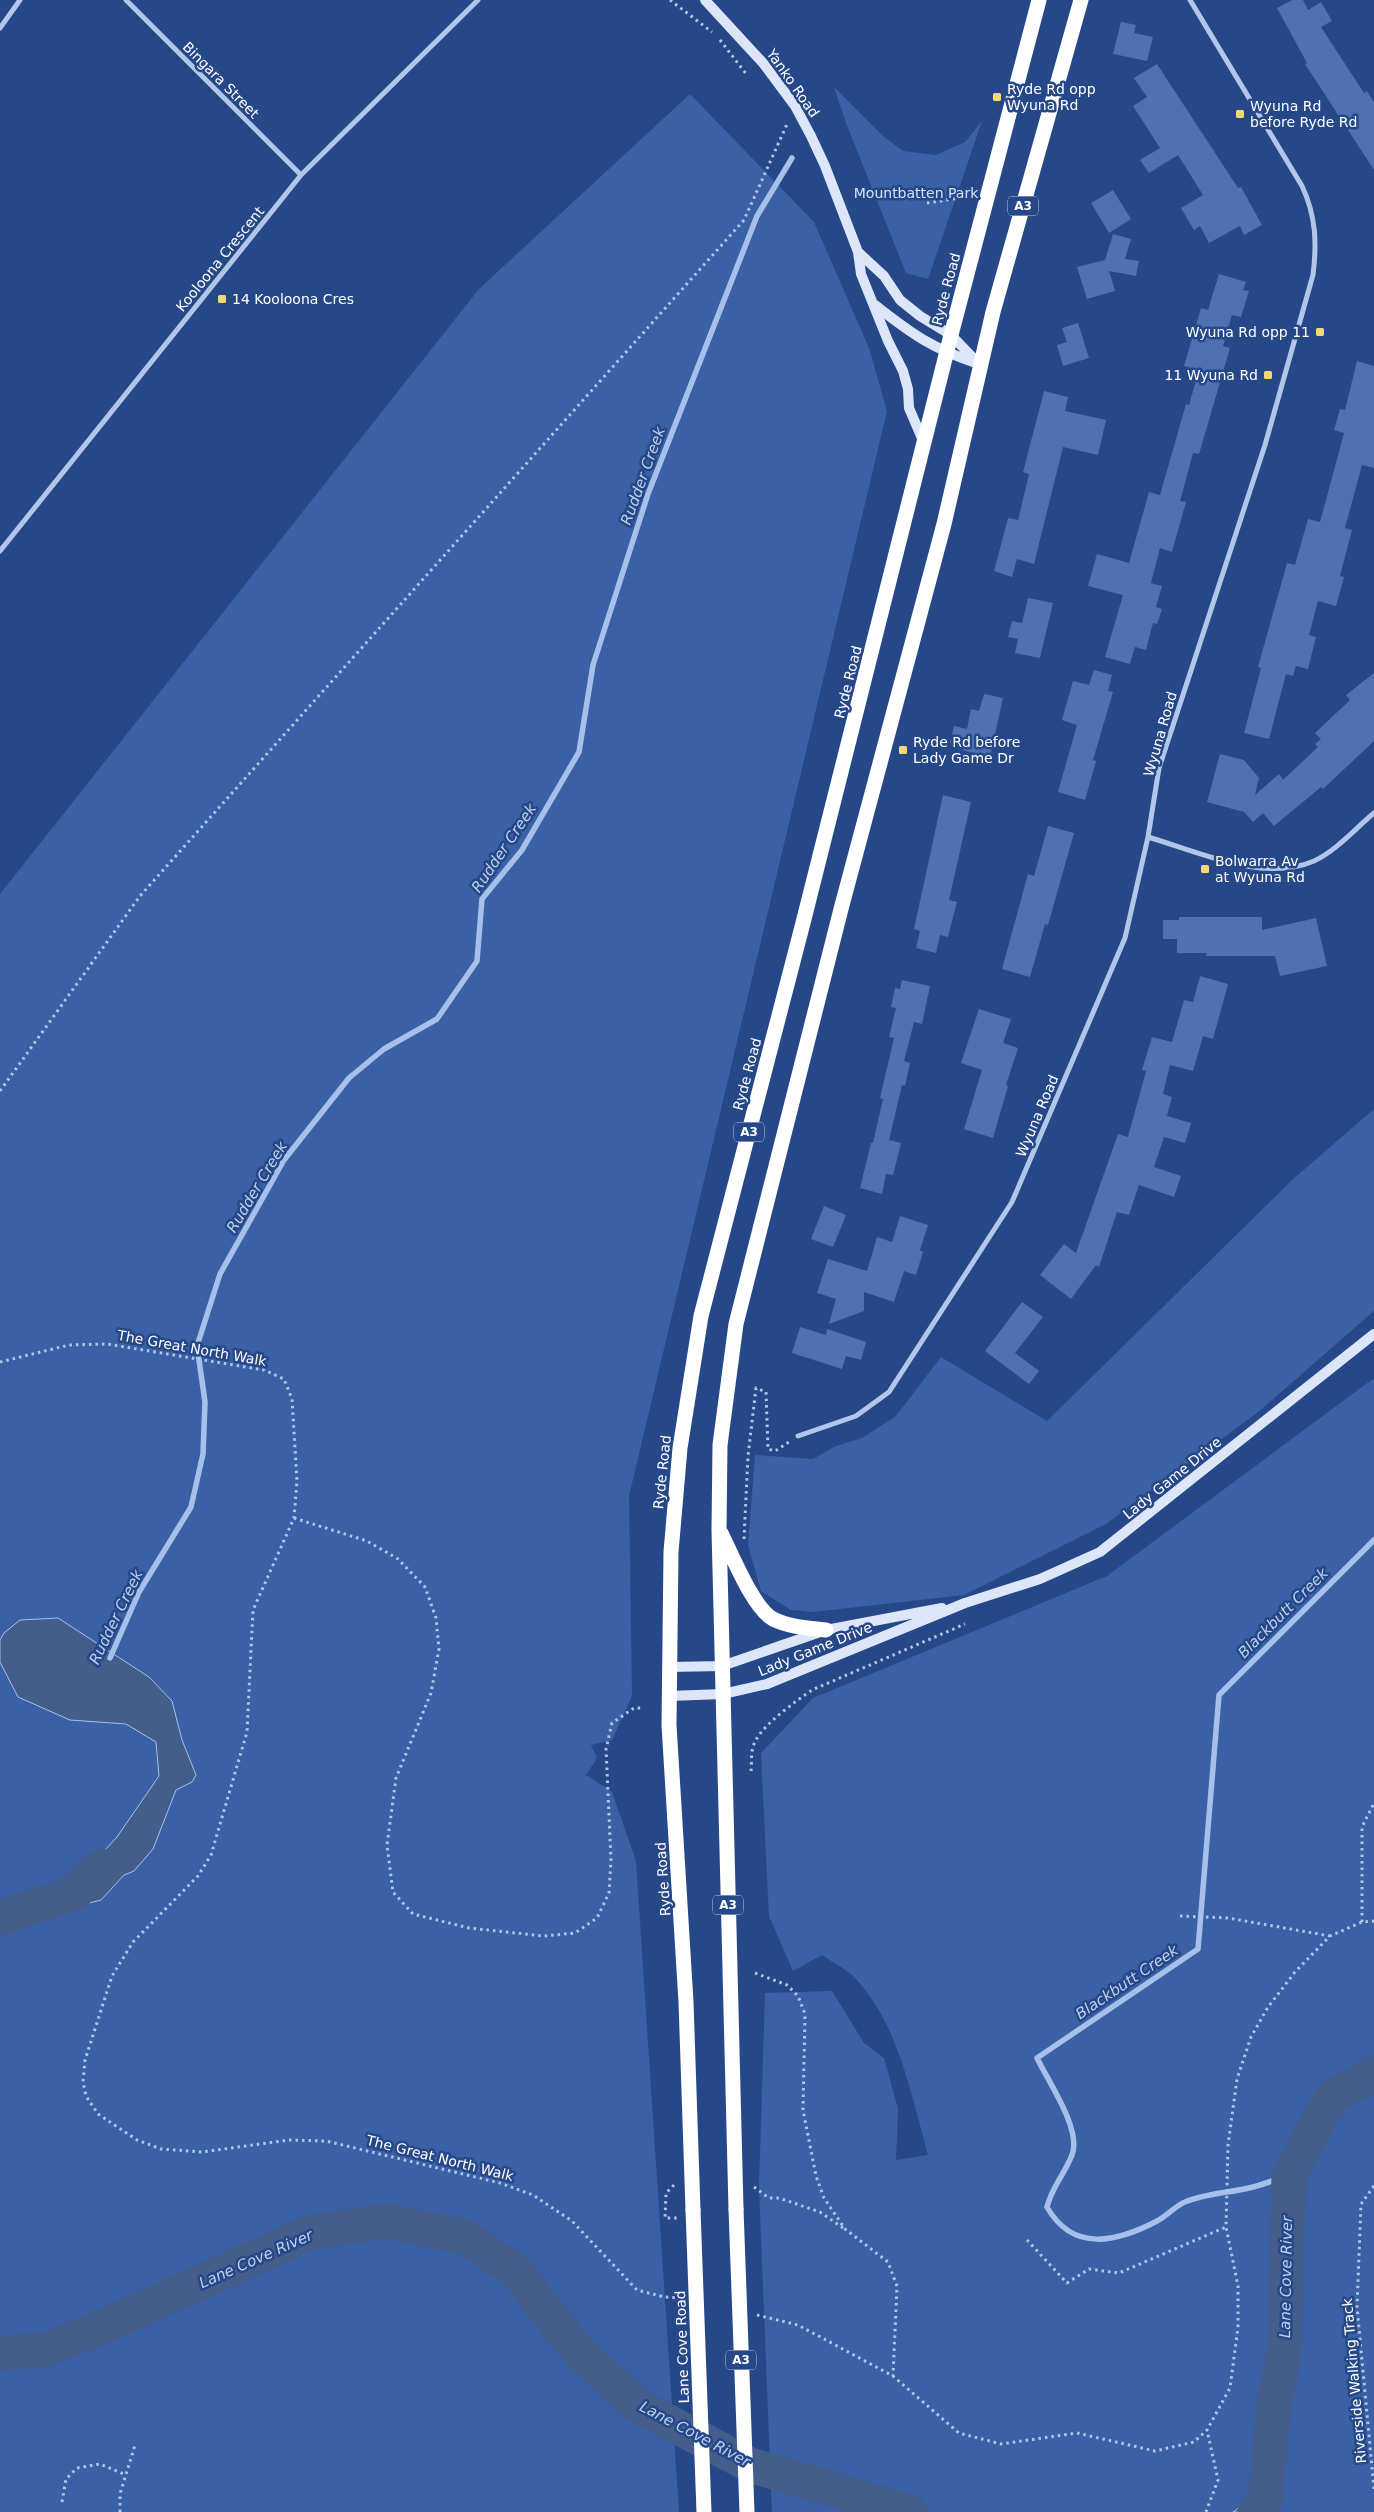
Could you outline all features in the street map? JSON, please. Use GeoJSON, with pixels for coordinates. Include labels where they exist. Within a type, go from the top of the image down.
{"type":"FeatureCollection","features":[{"type":"Feature","properties":{"kind":"highway","name":"Ryde Road"},"geometry":{"type":"LineString","coordinates":[[693,2210],[686,2002],[669,1696],[671,1552],[680,1448],[701,1316],[946,353],[1039,0]]}},
{"type":"Feature","properties":{"kind":"highway","name":"A3"},"geometry":{"type":"LineString","coordinates":[[747,2512],[736,2209],[719,1530],[720,1445],[736,1324],[841,909],[944,524],[979,364],[1081,0]]}},
{"type":"Feature","properties":{"kind":"highway"},"geometry":{"type":"LineString","coordinates":[[719,1530],[760,1609],[773,1619],[800,1628],[826,1630]]}},
{"type":"Feature","properties":{"kind":"highway","name":"Lane Cove Road"},"geometry":{"type":"LineString","coordinates":[[693,2210],[704,2512]]}},
{"type":"Feature","properties":{"kind":"main road","name":"Yanko Road"},"geometry":{"type":"LineString","coordinates":[[705,0],[742,38],[795,106],[825,166],[858,252],[861,274],[888,341],[903,371],[908,389],[909,408],[924,444]]}},
{"type":"Feature","properties":{"kind":"main road","name":"Yanko Road"},"geometry":{"type":"LineString","coordinates":[[858,252],[884,276],[900,300],[920,316],[951,335],[979,364]]}},
{"type":"Feature","properties":{"kind":"main road","name":"Yanko Road"},"geometry":{"type":"LineString","coordinates":[[874,305],[916,337],[946,353],[979,364]]}},
{"type":"Feature","properties":{"kind":"main road","name":"Lady Game Drive"},"geometry":{"type":"LineString","coordinates":[[669,1696],[723,1694],[767,1684],[965,1603],[1040,1579],[1100,1552],[1374,1334]]}},
{"type":"Feature","properties":{"kind":"main road","name":"Lady Game Drive"},"geometry":{"type":"LineString","coordinates":[[670,1667],[722,1666],[826,1630],[965,1603]]}},
{"type":"Feature","properties":{"kind":"street"},"geometry":{"type":"LineString","coordinates":[[0,28],[20,0]]}},
{"type":"Feature","properties":{"kind":"street","name":"Bingara Street"},"geometry":{"type":"LineString","coordinates":[[126,0],[301,175]]}},
{"type":"Feature","properties":{"kind":"street","name":"Kooloona Crescent"},"geometry":{"type":"LineString","coordinates":[[0,552],[301,175],[478,0]]}},
{"type":"Feature","properties":{"kind":"street","name":"Wyuna Road"},"geometry":{"type":"LineString","coordinates":[[798,1436],[856,1416],[889,1392],[1012,1202],[1125,938],[1148,837],[1159,768],[1265,445],[1313,275],[1316,227],[1311,205],[1302,186],[1190,0]]}},
{"type":"Feature","properties":{"kind":"street"},"geometry":{"type":"LineString","coordinates":[[1148,837],[1254,868],[1274,870],[1296,867],[1316,860],[1374,813]]}},
{"type":"Feature","properties":{"kind":"path"},"geometry":{"type":"LineString","coordinates":[[670,0],[713,32]]}},
{"type":"Feature","properties":{"kind":"path"},"geometry":{"type":"LineString","coordinates":[[719,39],[747,75]]}},
{"type":"Feature","properties":{"kind":"path"},"geometry":{"type":"LineString","coordinates":[[0,1091],[140,896],[744,220],[795,106]]}},
{"type":"Feature","properties":{"kind":"path"},"geometry":{"type":"LineString","coordinates":[[927,203],[960,198]]}},
{"type":"Feature","properties":{"kind":"path","name":"The Great North Walk"},"geometry":{"type":"LineString","coordinates":[[0,1362],[68,1346],[108,1344],[264,1370],[284,1379],[292,1399],[297,1481],[294,1518],[253,1610],[247,1732],[211,1855],[198,1876],[133,1942],[112,1976],[85,2060],[83,2082],[86,2096],[98,2114],[137,2140],[161,2149],[202,2152],[289,2140],[326,2141],[500,2183],[533,2195],[572,2220],[637,2290],[664,2297],[687,2298]]}},
{"type":"Feature","properties":{"kind":"path"},"geometry":{"type":"LineString","coordinates":[[744,1544],[748,1456],[756,1388],[766,1392],[768,1449],[775,1451],[798,1436]]}},
{"type":"Feature","properties":{"kind":"path"},"geometry":{"type":"LineString","coordinates":[[294,1518],[367,1541],[398,1558],[425,1587],[436,1618],[439,1650],[431,1693],[396,1778],[387,1845],[393,1892],[413,1914],[469,1928],[544,1936],[575,1933],[597,1918],[609,1893],[611,1860],[606,1749],[612,1723],[634,1708],[643,1708]]}},
{"type":"Feature","properties":{"kind":"path"},"geometry":{"type":"LineString","coordinates":[[752,1771],[752,1750],[756,1739],[805,1695],[965,1624]]}},
{"type":"Feature","properties":{"kind":"path"},"geometry":{"type":"LineString","coordinates":[[1362,1922],[1362,1827],[1374,1803]]}},
{"type":"Feature","properties":{"kind":"path"},"geometry":{"type":"LineString","coordinates":[[1180,1916],[1228,1918],[1330,1936]]}},
{"type":"Feature","properties":{"kind":"path"},"geometry":{"type":"LineString","coordinates":[[752,2314],[798,2325],[893,2376],[959,2433],[1001,2444],[1077,2433],[1156,2451],[1194,2442],[1207,2430],[1230,2388],[1238,2327],[1238,2286],[1226,2227],[1228,2145],[1237,2078],[1251,2037],[1268,2007],[1294,1972],[1330,1936],[1362,1922],[1374,1921]]}},
{"type":"Feature","properties":{"kind":"path"},"geometry":{"type":"LineString","coordinates":[[755,1973],[787,1985],[798,1996],[804,2014],[803,2110],[816,2176],[824,2198],[845,2229]]}},
{"type":"Feature","properties":{"kind":"path","name":"Riverside Walking Track"},"geometry":{"type":"LineString","coordinates":[[1374,2186],[1361,2204],[1357,2307],[1374,2489]]}},
{"type":"Feature","properties":{"kind":"path"},"geometry":{"type":"LineString","coordinates":[[754,2187],[769,2198],[779,2198],[820,2212],[888,2262],[897,2286],[893,2376]]}},
{"type":"Feature","properties":{"kind":"path"},"geometry":{"type":"LineString","coordinates":[[1026,2240],[1066,2283],[1089,2269],[1119,2273],[1226,2227]]}},
{"type":"Feature","properties":{"kind":"path"},"geometry":{"type":"LineString","coordinates":[[1206,2512],[1218,2480],[1207,2430]]}},
{"type":"Feature","properties":{"kind":"path"},"geometry":{"type":"LineString","coordinates":[[120,2512],[120,2494],[135,2445]]}},
{"type":"Feature","properties":{"kind":"path"},"geometry":{"type":"LineString","coordinates":[[62,2502],[66,2479],[77,2468],[100,2464],[126,2475]]}},
{"type":"Feature","properties":{"kind":"green space","name":"Mountbatten Park"},"geometry":{"type":"Polygon","coordinates":[[[834,87],[883,136],[903,151],[936,155],[965,142],[982,121],[928,279],[906,273],[846,123],[834,87]]]}},
{"type":"Feature","properties":{"kind":"green space"},"geometry":{"type":"Polygon","coordinates":[[[690,94],[814,222],[869,348],[887,411],[629,1496],[632,1696],[612,1740],[591,1745],[597,1758],[586,1775],[612,1792],[636,1861],[679,2512],[0,2512],[0,894],[479,289],[690,94]]]}},
{"type":"Feature","properties":{"kind":"green space"},"geometry":{"type":"Polygon","coordinates":[[[1374,1109],[1374,1311],[1257,1413],[1106,1524],[964,1595],[813,1612],[791,1610],[761,1591],[748,1545],[755,1455],[813,1459],[836,1446],[862,1438],[896,1416],[941,1357],[1047,1421],[1292,1180],[1374,1109]]]}},
{"type":"Feature","properties":{"kind":"green space"},"geometry":{"type":"Polygon","coordinates":[[[1374,1378],[1374,2512],[1265,2512],[1251,2499],[1233,2512],[772,2512],[759,2187],[765,1993],[832,1991],[864,2043],[884,2058],[898,2109],[896,2160],[928,2155],[909,2085],[893,2038],[869,1996],[854,1977],[822,1955],[793,1971],[769,1916],[761,1753],[813,1698],[1107,1576],[1374,1378]]]}},
{"type":"Feature","properties":{"kind":"shaded area"},"geometry":{"type":"Polygon","coordinates":[[[58,1618],[149,1677],[172,1701],[182,1740],[196,1775],[192,1782],[176,1790],[153,1849],[134,1871],[124,1875],[101,1900],[70,1908],[63,1902],[64,1894],[117,1837],[159,1776],[156,1742],[126,1724],[70,1720],[18,1697],[0,1662],[0,1640],[4,1633],[20,1620],[58,1618]]]}},
{"type":"Feature","properties":{"kind":"shaded area"},"geometry":{"type":"Polygon","coordinates":[[[1251,2499],[1265,2512],[1233,2512],[1251,2499]]]}},
{"type":"Feature","properties":{"kind":"building"},"geometry":{"type":"Polygon","coordinates":[[[1292,0],[1303,0],[1308,10],[1321,2],[1332,21],[1321,27],[1364,93],[1367,91],[1374,102],[1374,170],[1305,64],[1307,63],[1277,8],[1292,0]]]}},
{"type":"Feature","properties":{"kind":"building"},"geometry":{"type":"Polygon","coordinates":[[[1121,22],[1136,25],[1134,33],[1153,37],[1147,61],[1113,54],[1121,22]]]}},
{"type":"Feature","properties":{"kind":"building"},"geometry":{"type":"Polygon","coordinates":[[[1157,64],[1238,188],[1241,187],[1262,225],[1244,235],[1240,226],[1209,243],[1200,226],[1194,230],[1181,208],[1203,195],[1178,155],[1149,173],[1140,160],[1160,148],[1133,106],[1147,97],[1134,78],[1157,64]]]}},
{"type":"Feature","properties":{"kind":"building"},"geometry":{"type":"Polygon","coordinates":[[[1113,190],[1131,219],[1109,233],[1091,203],[1113,190]]]}},
{"type":"Feature","properties":{"kind":"building"},"geometry":{"type":"Polygon","coordinates":[[[1113,234],[1131,239],[1125,259],[1139,261],[1136,276],[1109,271],[1115,291],[1087,299],[1077,267],[1105,260],[1113,234]]]}},
{"type":"Feature","properties":{"kind":"building"},"geometry":{"type":"Polygon","coordinates":[[[1219,274],[1246,282],[1243,290],[1249,291],[1241,317],[1232,315],[1223,346],[1230,348],[1199,454],[1193,453],[1180,501],[1186,502],[1172,552],[1160,548],[1151,583],[1162,586],[1156,607],[1162,609],[1157,624],[1153,623],[1146,650],[1135,647],[1130,664],[1105,657],[1123,595],[1088,586],[1097,554],[1129,563],[1149,492],[1160,495],[1186,404],[1189,405],[1199,370],[1184,366],[1201,308],[1208,310],[1219,274]]]}},
{"type":"Feature","properties":{"kind":"building"},"geometry":{"type":"Polygon","coordinates":[[[1078,323],[1089,358],[1063,366],[1057,345],[1067,342],[1062,328],[1078,323]]]}},
{"type":"Feature","properties":{"kind":"building"},"geometry":{"type":"Polygon","coordinates":[[[1357,361],[1374,366],[1374,468],[1362,465],[1345,528],[1352,530],[1340,576],[1344,577],[1336,606],[1318,601],[1309,635],[1316,637],[1308,669],[1296,666],[1293,676],[1286,674],[1269,739],[1244,733],[1261,668],[1258,667],[1287,563],[1295,565],[1308,519],[1320,522],[1344,433],[1334,430],[1340,409],[1345,410],[1357,361]]]}},
{"type":"Feature","properties":{"kind":"building"},"geometry":{"type":"Polygon","coordinates":[[[1044,391],[1068,397],[1065,411],[1106,420],[1098,455],[1063,447],[1034,564],[1017,559],[1012,577],[994,571],[1008,518],[1018,520],[1029,474],[1023,472],[1044,391]]]}},
{"type":"Feature","properties":{"kind":"building"},"geometry":{"type":"Polygon","coordinates":[[[1028,598],[1053,603],[1040,658],[1015,653],[1018,639],[1008,637],[1012,621],[1022,623],[1028,598]]]}},
{"type":"Feature","properties":{"kind":"building"},"geometry":{"type":"Polygon","coordinates":[[[1094,670],[1112,675],[1108,691],[1113,692],[1093,760],[1096,761],[1085,800],[1058,792],[1077,725],[1062,720],[1073,681],[1089,685],[1094,670]]]}},
{"type":"Feature","properties":{"kind":"building"},"geometry":{"type":"Polygon","coordinates":[[[1374,673],[1374,741],[1323,789],[1321,787],[1274,826],[1263,813],[1253,822],[1244,812],[1207,802],[1220,754],[1244,760],[1259,778],[1255,795],[1279,774],[1283,780],[1318,747],[1315,744],[1321,739],[1315,733],[1350,700],[1346,695],[1374,673]]]}},
{"type":"Feature","properties":{"kind":"building"},"geometry":{"type":"Polygon","coordinates":[[[984,694],[1003,698],[990,757],[962,750],[963,746],[950,743],[954,726],[967,729],[971,709],[979,711],[984,694]]]}},
{"type":"Feature","properties":{"kind":"building"},"geometry":{"type":"Polygon","coordinates":[[[943,795],[971,802],[949,900],[957,902],[948,937],[940,935],[936,953],[916,948],[920,931],[914,929],[943,795]]]}},
{"type":"Feature","properties":{"kind":"building"},"geometry":{"type":"Polygon","coordinates":[[[1048,826],[1074,833],[1048,925],[1045,924],[1030,977],[1002,969],[1028,874],[1034,876],[1048,826]]]}},
{"type":"Feature","properties":{"kind":"building"},"geometry":{"type":"Polygon","coordinates":[[[1179,917],[1262,917],[1262,930],[1316,918],[1327,966],[1280,976],[1275,956],[1206,956],[1207,953],[1177,953],[1177,939],[1163,939],[1163,920],[1179,920],[1179,917]]]}},
{"type":"Feature","properties":{"kind":"building"},"geometry":{"type":"Polygon","coordinates":[[[1200,976],[1228,984],[1213,1039],[1203,1036],[1193,1071],[1170,1065],[1163,1094],[1172,1097],[1167,1116],[1191,1123],[1185,1143],[1164,1137],[1154,1167],[1181,1176],[1174,1197],[1139,1185],[1129,1215],[1117,1212],[1099,1267],[1096,1265],[1071,1299],[1040,1275],[1064,1244],[1076,1253],[1118,1134],[1128,1137],[1146,1071],[1142,1070],[1152,1037],[1172,1042],[1184,1000],[1193,1002],[1200,976]]]}},
{"type":"Feature","properties":{"kind":"building"},"geometry":{"type":"Polygon","coordinates":[[[902,980],[930,986],[922,1024],[914,1022],[904,1061],[910,1063],[905,1086],[902,1085],[889,1140],[901,1143],[893,1175],[886,1174],[882,1194],[860,1188],[883,1099],[880,1098],[894,1038],[889,1037],[896,1008],[891,1007],[895,988],[900,989],[902,980]]]}},
{"type":"Feature","properties":{"kind":"building"},"geometry":{"type":"Polygon","coordinates":[[[979,1009],[1011,1019],[1003,1043],[1018,1048],[1006,1085],[1008,1086],[993,1138],[964,1129],[982,1070],[961,1063],[979,1009]]]}},
{"type":"Feature","properties":{"kind":"building"},"geometry":{"type":"Polygon","coordinates":[[[824,1206],[846,1215],[833,1247],[811,1239],[824,1206]]]}},
{"type":"Feature","properties":{"kind":"building"},"geometry":{"type":"Polygon","coordinates":[[[900,1216],[928,1225],[920,1250],[923,1252],[916,1275],[904,1271],[894,1302],[864,1292],[864,1311],[829,1324],[836,1299],[817,1293],[828,1259],[867,1271],[877,1237],[892,1242],[900,1216]]]}},
{"type":"Feature","properties":{"kind":"building"},"geometry":{"type":"Polygon","coordinates":[[[1022,1302],[1043,1317],[1015,1353],[1039,1371],[1029,1384],[985,1351],[1022,1302]]]}},
{"type":"Feature","properties":{"kind":"building"},"geometry":{"type":"Polygon","coordinates":[[[800,1327],[826,1335],[827,1329],[866,1342],[861,1360],[846,1356],[842,1369],[792,1353],[800,1327]]]}},
{"type":"Feature","properties":{"kind":"waterway","name":"Rudder Creek"},"geometry":{"type":"LineString","coordinates":[[110,1658],[139,1592],[191,1507],[203,1454],[205,1402],[197,1346],[220,1274],[284,1160],[349,1078],[384,1049],[437,1019],[477,961],[482,899],[522,850],[579,752],[593,665],[648,494],[757,216],[792,158]]}},
{"type":"Feature","properties":{"kind":"waterway","name":"Blackbutt Creek"},"geometry":{"type":"LineString","coordinates":[[1289,2175],[1253,2187],[1193,2199],[1174,2208],[1157,2221],[1127,2234],[1097,2239],[1083,2237],[1070,2232],[1058,2222],[1047,2207],[1052,2193],[1072,2155],[1074,2145],[1072,2133],[1062,2106],[1037,2058],[1198,1949],[1219,1695],[1374,1540]]}},
{"type":"Feature","properties":{"kind":"waterway","name":"Lane Cove River"},"geometry":{"type":"LineString","coordinates":[[0,1918],[75,1893],[101,1866]]}},
{"type":"Feature","properties":{"kind":"waterway","name":"Lane Cove River"},"geometry":{"type":"LineString","coordinates":[[1255,2512],[1265,2501],[1275,2396],[1284,2357],[1289,2175],[1332,2097],[1374,2073]]}},
{"type":"Feature","properties":{"kind":"waterway","name":"Lane Cove River"},"geometry":{"type":"LineString","coordinates":[[0,2353],[45,2350],[127,2316],[311,2232],[389,2221],[466,2237],[517,2272],[581,2354],[638,2406],[750,2465],[910,2512]]}},
{"type":"Feature","properties":{"kind":"place","name":"Ryde Rd opp Wyuna Rd"},"geometry":{"type":"Point","coordinates":[997,97]}},
{"type":"Feature","properties":{"kind":"place","name":"Wyuna Rd before Ryde Rd"},"geometry":{"type":"Point","coordinates":[1240,114]}},
{"type":"Feature","properties":{"kind":"place","name":"14 Kooloona Cres"},"geometry":{"type":"Point","coordinates":[222,299]}},
{"type":"Feature","properties":{"kind":"place","name":"Wyuna Rd opp 11"},"geometry":{"type":"Point","coordinates":[1320,332]}},
{"type":"Feature","properties":{"kind":"place","name":"11 Wyuna Rd"},"geometry":{"type":"Point","coordinates":[1268,375]}},
{"type":"Feature","properties":{"kind":"place","name":"Ryde Rd before Lady Game Dr"},"geometry":{"type":"Point","coordinates":[903,750]}},
{"type":"Feature","properties":{"kind":"place","name":"Bolwarra Av at Wyuna Rd"},"geometry":{"type":"Point","coordinates":[1205,869]}}]}
